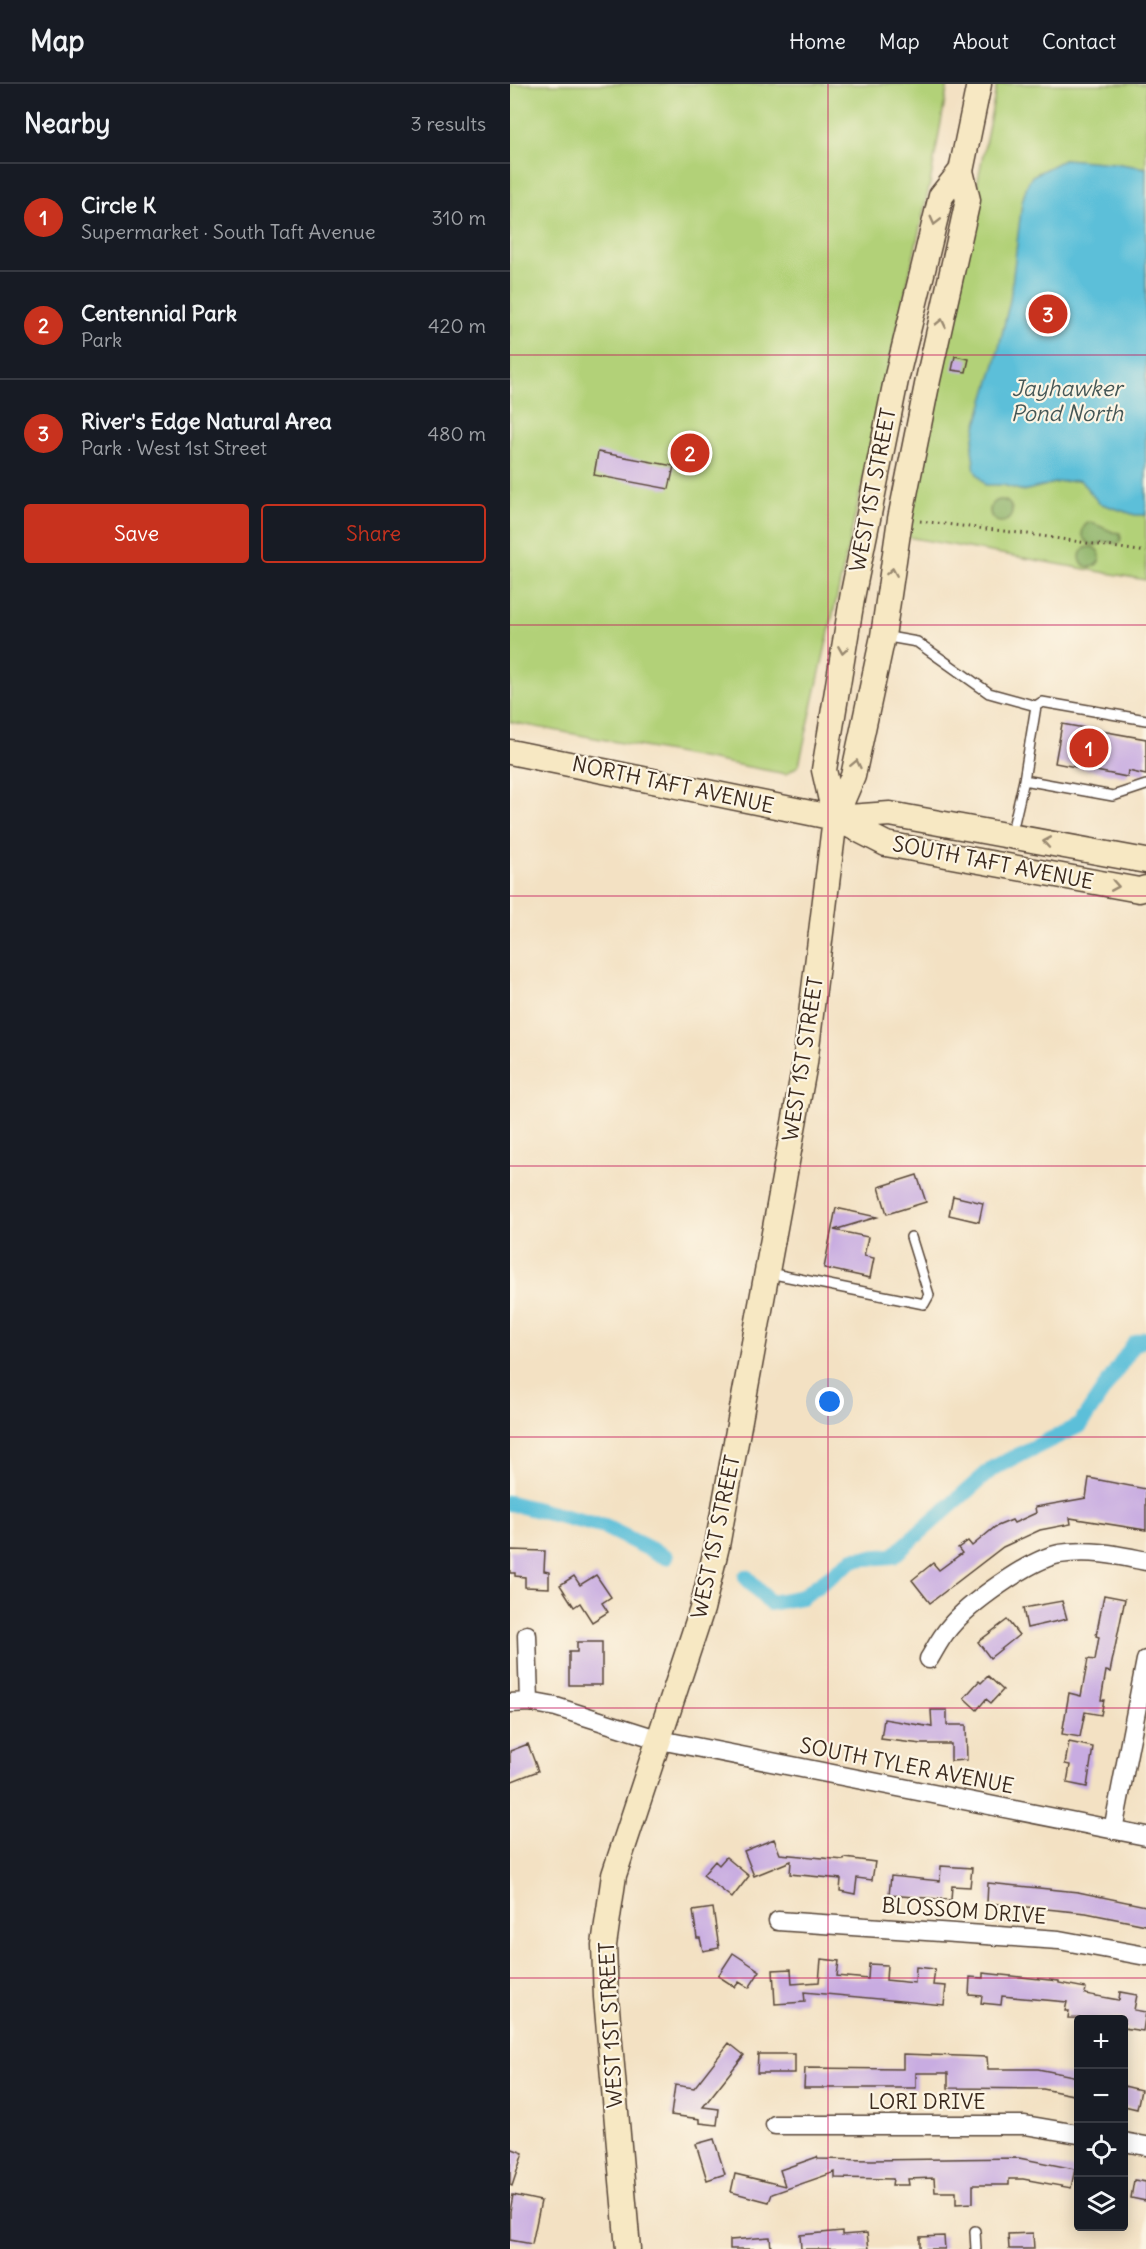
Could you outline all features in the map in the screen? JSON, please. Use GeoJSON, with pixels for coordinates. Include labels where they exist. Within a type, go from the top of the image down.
{"type":"FeatureCollection","features":[{"type":"Feature","properties":{"kind":"main road","name":"WEST 1ST STREET"},"geometry":{"type":"LineString","coordinates":[[628,2249],[606,1997],[604,1945],[614,1875],[702,1609],[717,1546],[805,1063],[835,818],[853,776],[883,636],[900,519],[968,200],[961,171],[979,84]]}},
{"type":"Feature","properties":{"kind":"main road","name":"WEST 1ST STREET"},"geometry":{"type":"LineString","coordinates":[[835,818],[824,770],[853,592],[896,380],[941,196],[961,171]]}},
{"type":"Feature","properties":{"kind":"main road","name":"NORTH TAFT AVENUE"},"geometry":{"type":"LineString","coordinates":[[510,752],[835,818]]}},
{"type":"Feature","properties":{"kind":"main road","name":"SOUTH TAFT AVENUE"},"geometry":{"type":"LineString","coordinates":[[835,818],[890,814],[1146,861]]}},
{"type":"Feature","properties":{"kind":"main road","name":"SOUTH TAFT AVENUE"},"geometry":{"type":"LineString","coordinates":[[835,818],[886,844],[1140,890],[1146,888]]}},
{"type":"Feature","properties":{"kind":"street"},"geometry":{"type":"LineString","coordinates":[[929,1659],[949,1627],[988,1592],[1043,1559],[1060,1554],[1091,1552],[1112,1553],[1146,1561]]}},
{"type":"Feature","properties":{"kind":"street"},"geometry":{"type":"LineString","coordinates":[[527,1635],[529,1702]]}},
{"type":"Feature","properties":{"kind":"street"},"geometry":{"type":"LineString","coordinates":[[1113,1830],[1146,1660]]}},
{"type":"Feature","properties":{"kind":"street","name":"SOUTH TYLER AVENUE"},"geometry":{"type":"LineString","coordinates":[[510,1703],[529,1702],[556,1707],[660,1740],[1146,1836]]}},
{"type":"Feature","properties":{"kind":"street","name":"BLOSSOM DRIVE"},"geometry":{"type":"LineString","coordinates":[[778,1921],[1059,1940],[1146,1956]]}},
{"type":"Feature","properties":{"kind":"street","name":"LORI DRIVE"},"geometry":{"type":"LineString","coordinates":[[775,2125],[1025,2125],[1074,2133]]}},
{"type":"Feature","properties":{"kind":"street"},"geometry":{"type":"LineString","coordinates":[[1128,2143],[1146,2145]]}},
{"type":"Feature","properties":{"kind":"lane"},"geometry":{"type":"LineString","coordinates":[[883,636],[917,642],[989,693],[1036,706]]}},
{"type":"Feature","properties":{"kind":"lane"},"geometry":{"type":"LineString","coordinates":[[1011,836],[1024,780],[1036,706],[1042,702],[1146,720]]}},
{"type":"Feature","properties":{"kind":"lane"},"geometry":{"type":"LineString","coordinates":[[1024,780],[1113,796],[1146,785]]}},
{"type":"Feature","properties":{"kind":"lane"},"geometry":{"type":"LineString","coordinates":[[767,1273],[924,1304],[929,1295],[911,1237]]}},
{"type":"Feature","properties":{"kind":"lane"},"geometry":{"type":"LineString","coordinates":[[975,2231],[976,2249]]}},
{"type":"Feature","properties":{"kind":"path"},"geometry":{"type":"LineString","coordinates":[[900,519],[1028,534],[1146,552]]}},
{"type":"Feature","properties":{"kind":"green space"},"geometry":{"type":"Polygon","coordinates":[[[510,84],[948,84],[930,183],[799,765],[786,774],[510,722],[510,84]]]}},
{"type":"Feature","properties":{"kind":"green space"},"geometry":{"type":"Polygon","coordinates":[[[997,84],[1146,84],[1146,580],[907,537],[997,84]]]}},
{"type":"Feature","properties":{"kind":"green space"},"geometry":{"type":"Polygon","coordinates":[[[1001,500],[1009,503],[1012,511],[1009,519],[1001,522],[993,519],[990,511],[993,503],[1001,500]]]}},
{"type":"Feature","properties":{"kind":"green space"},"geometry":{"type":"Polygon","coordinates":[[[1090,522],[1120,533],[1119,544],[1103,542],[1095,545],[1087,542],[1082,531],[1090,522]]]}},
{"type":"Feature","properties":{"kind":"green space"},"geometry":{"type":"Polygon","coordinates":[[[1090,547],[1097,550],[1100,557],[1097,564],[1090,567],[1083,564],[1080,557],[1083,550],[1090,547]]]}},
{"type":"Feature","properties":{"kind":"water","name":"Jayhawker Pond North"},"geometry":{"type":"Polygon","coordinates":[[[1065,159],[1146,168],[1146,515],[1135,515],[1099,503],[1080,480],[1059,482],[1023,491],[1003,485],[985,485],[975,471],[972,449],[1010,300],[1022,202],[1032,176],[1065,159]]]}},
{"type":"Feature","properties":{"kind":"building"},"geometry":{"type":"Polygon","coordinates":[[[955,356],[969,359],[966,372],[952,370],[955,356]]]}},
{"type":"Feature","properties":{"kind":"building"},"geometry":{"type":"Polygon","coordinates":[[[598,452],[674,466],[669,489],[594,475],[598,452]]]}},
{"type":"Feature","properties":{"kind":"building"},"geometry":{"type":"Polygon","coordinates":[[[1062,724],[1146,739],[1146,775],[1128,771],[1127,777],[1055,763],[1062,724]]]}},
{"type":"Feature","properties":{"kind":"building"},"geometry":{"type":"Polygon","coordinates":[[[917,1175],[926,1202],[887,1214],[879,1187],[917,1175]]]}},
{"type":"Feature","properties":{"kind":"building"},"geometry":{"type":"Polygon","coordinates":[[[953,1196],[983,1203],[979,1222],[949,1215],[953,1196]]]}},
{"type":"Feature","properties":{"kind":"building"},"geometry":{"type":"Polygon","coordinates":[[[836,1208],[877,1217],[834,1230],[868,1237],[864,1256],[874,1258],[870,1278],[824,1268],[836,1208]]]}},
{"type":"Feature","properties":{"kind":"building"},"geometry":{"type":"Polygon","coordinates":[[[1089,1478],[1146,1489],[1146,1530],[1070,1518],[1071,1524],[1040,1530],[1003,1547],[930,1603],[912,1580],[933,1563],[939,1570],[962,1553],[958,1548],[968,1541],[972,1546],[995,1527],[1012,1520],[1014,1523],[1036,1513],[1035,1507],[1086,1498],[1089,1478]]]}},
{"type":"Feature","properties":{"kind":"building"},"geometry":{"type":"Polygon","coordinates":[[[510,1550],[545,1551],[544,1571],[549,1572],[549,1588],[525,1587],[525,1577],[510,1573],[510,1550]]]}},
{"type":"Feature","properties":{"kind":"building"},"geometry":{"type":"Polygon","coordinates":[[[596,1575],[611,1597],[602,1603],[608,1612],[592,1622],[580,1603],[574,1607],[560,1585],[574,1576],[580,1585],[596,1575]]]}},
{"type":"Feature","properties":{"kind":"building"},"geometry":{"type":"Polygon","coordinates":[[[1104,1595],[1125,1599],[1110,1672],[1106,1671],[1101,1715],[1085,1712],[1080,1737],[1062,1734],[1069,1693],[1081,1696],[1088,1659],[1095,1660],[1099,1637],[1096,1636],[1104,1595]]]}},
{"type":"Feature","properties":{"kind":"building"},"geometry":{"type":"Polygon","coordinates":[[[1062,1601],[1067,1619],[1027,1628],[1023,1608],[1062,1601]]]}},
{"type":"Feature","properties":{"kind":"building"},"geometry":{"type":"Polygon","coordinates":[[[1007,1620],[1019,1635],[990,1658],[978,1642],[1007,1620]]]}},
{"type":"Feature","properties":{"kind":"building"},"geometry":{"type":"Polygon","coordinates":[[[577,1642],[602,1642],[602,1685],[569,1685],[569,1652],[577,1652],[577,1642]]]}},
{"type":"Feature","properties":{"kind":"building"},"geometry":{"type":"Polygon","coordinates":[[[988,1676],[1003,1690],[991,1703],[986,1699],[977,1710],[964,1698],[979,1681],[981,1683],[988,1676]]]}},
{"type":"Feature","properties":{"kind":"building"},"geometry":{"type":"Polygon","coordinates":[[[931,1710],[947,1710],[947,1725],[966,1725],[967,1760],[951,1761],[951,1744],[922,1744],[881,1739],[884,1719],[932,1727],[931,1710]]]}},
{"type":"Feature","properties":{"kind":"building"},"geometry":{"type":"Polygon","coordinates":[[[1069,1742],[1093,1747],[1087,1787],[1067,1783],[1070,1765],[1065,1764],[1069,1742]]]}},
{"type":"Feature","properties":{"kind":"building"},"geometry":{"type":"Polygon","coordinates":[[[528,1744],[538,1771],[510,1782],[510,1751],[528,1744]]]}},
{"type":"Feature","properties":{"kind":"building"},"geometry":{"type":"Polygon","coordinates":[[[774,1839],[780,1854],[875,1862],[872,1880],[857,1878],[855,1894],[840,1891],[841,1879],[790,1874],[791,1861],[754,1876],[744,1851],[774,1839]]]}},
{"type":"Feature","properties":{"kind":"building"},"geometry":{"type":"Polygon","coordinates":[[[726,1857],[749,1876],[732,1898],[703,1875],[715,1861],[719,1865],[726,1857]]]}},
{"type":"Feature","properties":{"kind":"building"},"geometry":{"type":"Polygon","coordinates":[[[941,1866],[972,1868],[970,1887],[952,1886],[951,1900],[889,1895],[891,1876],[940,1881],[941,1866]]]}},
{"type":"Feature","properties":{"kind":"building"},"geometry":{"type":"Polygon","coordinates":[[[988,1883],[1078,1892],[1146,1906],[1146,1925],[1086,1913],[987,1903],[988,1883]]]}},
{"type":"Feature","properties":{"kind":"building"},"geometry":{"type":"Polygon","coordinates":[[[713,1908],[719,1948],[703,1951],[700,1938],[697,1938],[693,1911],[713,1908]]]}},
{"type":"Feature","properties":{"kind":"building"},"geometry":{"type":"Polygon","coordinates":[[[733,1953],[760,1971],[749,1988],[739,1982],[735,1987],[718,1976],[733,1953]]]}},
{"type":"Feature","properties":{"kind":"building"},"geometry":{"type":"Polygon","coordinates":[[[821,1959],[839,1961],[837,1976],[868,1979],[869,1964],[887,1965],[886,1980],[915,1983],[916,1967],[935,1969],[933,1985],[946,1986],[944,2005],[804,1992],[805,2002],[775,2004],[773,1970],[791,1969],[792,1984],[819,1982],[821,1959]]]}},
{"type":"Feature","properties":{"kind":"building"},"geometry":{"type":"Polygon","coordinates":[[[983,1973],[1059,1981],[1059,1983],[1086,1988],[1085,1994],[1119,2000],[1120,1992],[1137,1995],[1134,2010],[1146,2012],[1143,2031],[1128,2029],[1128,2015],[1074,2015],[1074,2018],[1068,2018],[1069,2011],[1065,2011],[1067,2002],[1002,1996],[1001,2005],[981,2003],[982,1996],[969,1995],[970,1977],[983,1978],[983,1973]]]}},
{"type":"Feature","properties":{"kind":"building"},"geometry":{"type":"Polygon","coordinates":[[[729,2043],[744,2055],[703,2107],[719,2109],[717,2125],[700,2123],[700,2119],[671,2115],[675,2085],[694,2088],[729,2043]]]}},
{"type":"Feature","properties":{"kind":"building"},"geometry":{"type":"Polygon","coordinates":[[[758,2054],[795,2054],[795,2073],[757,2073],[758,2054]]]}},
{"type":"Feature","properties":{"kind":"building"},"geometry":{"type":"Polygon","coordinates":[[[903,2054],[987,2057],[988,2069],[1038,2069],[1074,2076],[1074,2095],[1043,2089],[948,2088],[948,2073],[916,2073],[916,2088],[804,2088],[805,2068],[903,2069],[903,2054]]]}},
{"type":"Feature","properties":{"kind":"building"},"geometry":{"type":"Polygon","coordinates":[[[1128,2087],[1141,2090],[1137,2109],[1128,2107],[1128,2087]]]}},
{"type":"Feature","properties":{"kind":"building"},"geometry":{"type":"Polygon","coordinates":[[[714,2139],[725,2174],[707,2180],[696,2144],[714,2139]]]}},
{"type":"Feature","properties":{"kind":"building"},"geometry":{"type":"Polygon","coordinates":[[[510,2148],[523,2153],[512,2186],[510,2185],[510,2148]]]}},
{"type":"Feature","properties":{"kind":"building"},"geometry":{"type":"Polygon","coordinates":[[[817,2157],[818,2159],[872,2160],[1019,2158],[1074,2169],[1074,2174],[1071,2188],[1023,2179],[1009,2179],[1009,2185],[973,2185],[973,2203],[956,2204],[956,2192],[935,2192],[934,2178],[908,2179],[909,2185],[892,2185],[893,2179],[835,2178],[835,2172],[772,2194],[769,2202],[731,2192],[735,2174],[785,2186],[780,2170],[817,2157]]]}},
{"type":"Feature","properties":{"kind":"building"},"geometry":{"type":"Polygon","coordinates":[[[1134,2180],[1146,2182],[1146,2201],[1131,2198],[1134,2180]]]}},
{"type":"Feature","properties":{"kind":"building"},"geometry":{"type":"Polygon","coordinates":[[[513,2195],[541,2201],[532,2244],[510,2240],[510,2211],[513,2195]]]}},
{"type":"Feature","properties":{"kind":"building"},"geometry":{"type":"Polygon","coordinates":[[[842,2231],[842,2235],[867,2233],[869,2249],[801,2249],[800,2235],[842,2231]]]}},
{"type":"Feature","properties":{"kind":"building"},"geometry":{"type":"Polygon","coordinates":[[[1033,2233],[1034,2249],[1009,2249],[1008,2234],[1033,2233]]]}},
{"type":"Feature","properties":{"kind":"building"},"geometry":{"type":"Polygon","coordinates":[[[944,2236],[945,2249],[920,2249],[920,2237],[944,2236]]]}},
{"type":"Feature","properties":{"kind":"building"},"geometry":{"type":"Polygon","coordinates":[[[770,2237],[771,2249],[730,2249],[730,2240],[770,2237]]]}},
{"type":"Feature","properties":{"kind":"waterway"},"geometry":{"type":"LineString","coordinates":[[746,1577],[770,1603],[802,1597],[854,1559],[893,1556],[993,1468],[1080,1425],[1134,1344],[1146,1339]]}},
{"type":"Feature","properties":{"kind":"waterway"},"geometry":{"type":"LineString","coordinates":[[510,1503],[605,1527],[666,1557]]}},
{"type":"Feature","properties":{"kind":"place","name":"River's Edge Natural Area"},"geometry":{"type":"Point","coordinates":[1048,314]}},
{"type":"Feature","properties":{"kind":"place","name":"Centennial Park"},"geometry":{"type":"Point","coordinates":[690,453]}},
{"type":"Feature","properties":{"kind":"place","name":"Circle K"},"geometry":{"type":"Point","coordinates":[1089,748]}}]}
